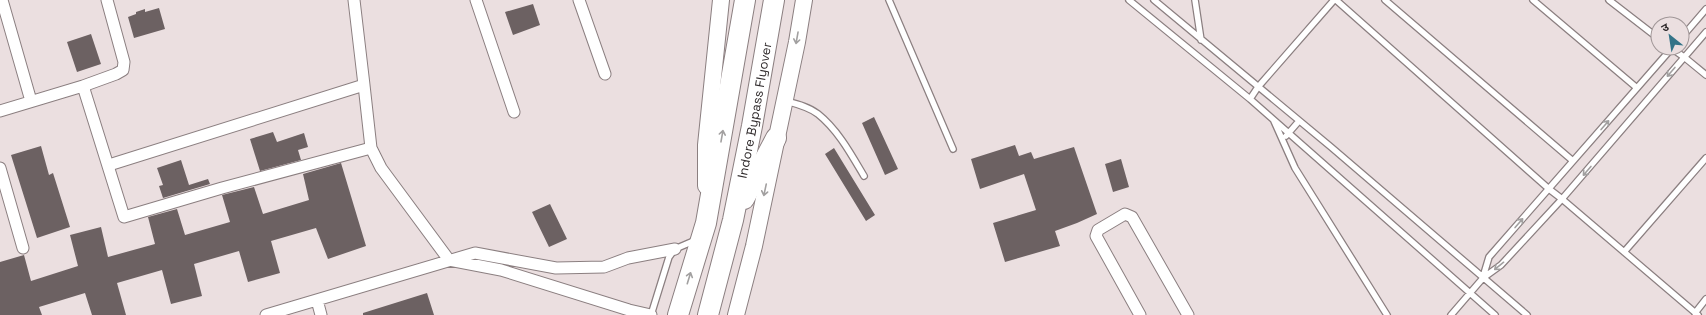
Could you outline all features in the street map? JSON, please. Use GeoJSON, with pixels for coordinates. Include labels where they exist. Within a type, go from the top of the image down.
{"type":"FeatureCollection","features":[{"type":"Feature","properties":{"kind":"highway","name":"Indore Bypass Flyover"},"geometry":{"type":"LineString","coordinates":[[678,315],[708,216],[746,0]]}},
{"type":"Feature","properties":{"kind":"highway","name":"Indore Bypass Flyover"},"geometry":{"type":"LineString","coordinates":[[733,220],[752,126],[774,0]]}},
{"type":"Feature","properties":{"kind":"highway"},"geometry":{"type":"LineString","coordinates":[[708,315],[733,220],[776,138]]}},
{"type":"Feature","properties":{"kind":"street"},"geometry":{"type":"LineString","coordinates":[[2,0],[31,101]]}},
{"type":"Feature","properties":{"kind":"street"},"geometry":{"type":"LineString","coordinates":[[0,111],[83,86],[123,70],[124,62],[107,0]]}},
{"type":"Feature","properties":{"kind":"street"},"geometry":{"type":"LineString","coordinates":[[354,0],[372,148],[381,168],[449,260],[501,270],[629,310],[651,315]]}},
{"type":"Feature","properties":{"kind":"street"},"geometry":{"type":"LineString","coordinates":[[476,0],[514,112]]}},
{"type":"Feature","properties":{"kind":"street"},"geometry":{"type":"LineString","coordinates":[[579,0],[605,74]]}},
{"type":"Feature","properties":{"kind":"street"},"geometry":{"type":"LineString","coordinates":[[708,216],[706,145],[721,0]]}},
{"type":"Feature","properties":{"kind":"street"},"geometry":{"type":"LineString","coordinates":[[736,315],[754,246],[797,42],[804,0]]}},
{"type":"Feature","properties":{"kind":"street"},"geometry":{"type":"LineString","coordinates":[[108,165],[364,85]]}},
{"type":"Feature","properties":{"kind":"street"},"geometry":{"type":"LineString","coordinates":[[83,86],[124,217],[222,188],[372,148]]}},
{"type":"Feature","properties":{"kind":"street"},"geometry":{"type":"LineString","coordinates":[[0,168],[23,248]]}},
{"type":"Feature","properties":{"kind":"street"},"geometry":{"type":"LineString","coordinates":[[1140,315],[1096,236],[1098,230],[1125,214],[1132,217],[1188,315]]}},
{"type":"Feature","properties":{"kind":"street"},"geometry":{"type":"LineString","coordinates":[[266,315],[475,252],[556,268],[604,267],[628,258],[675,249]]}},
{"type":"Feature","properties":{"kind":"street"},"geometry":{"type":"LineString","coordinates":[[317,300],[321,315]]}},
{"type":"Feature","properties":{"kind":"lane"},"geometry":{"type":"LineString","coordinates":[[888,0],[953,149]]}},
{"type":"Feature","properties":{"kind":"lane"},"geometry":{"type":"LineString","coordinates":[[1130,0],[1250,99],[1495,315]]}},
{"type":"Feature","properties":{"kind":"lane"},"geometry":{"type":"LineString","coordinates":[[1154,0],[1526,315]]}},
{"type":"Feature","properties":{"kind":"lane"},"geometry":{"type":"LineString","coordinates":[[1195,0],[1201,40]]}},
{"type":"Feature","properties":{"kind":"lane"},"geometry":{"type":"LineString","coordinates":[[1250,99],[1258,87],[1335,0],[1549,189],[1697,314],[1706,299]]}},
{"type":"Feature","properties":{"kind":"lane"},"geometry":{"type":"LineString","coordinates":[[1385,0],[1573,162]]}},
{"type":"Feature","properties":{"kind":"lane"},"geometry":{"type":"LineString","coordinates":[[1534,0],[1637,88]]}},
{"type":"Feature","properties":{"kind":"lane"},"geometry":{"type":"LineString","coordinates":[[1609,0],[1650,32]]}},
{"type":"Feature","properties":{"kind":"lane"},"geometry":{"type":"LineString","coordinates":[[1690,27],[1706,9]]}},
{"type":"Feature","properties":{"kind":"lane"},"geometry":{"type":"LineString","coordinates":[[1451,315],[1483,278],[1501,265],[1562,199],[1706,32]]}},
{"type":"Feature","properties":{"kind":"lane"},"geometry":{"type":"LineString","coordinates":[[1483,278],[1489,257],[1664,56]]}},
{"type":"Feature","properties":{"kind":"lane"},"geometry":{"type":"LineString","coordinates":[[1684,57],[1706,75]]}},
{"type":"Feature","properties":{"kind":"lane"},"geometry":{"type":"LineString","coordinates":[[784,100],[801,105],[817,114],[850,151],[864,176]]}},
{"type":"Feature","properties":{"kind":"lane"},"geometry":{"type":"LineString","coordinates":[[1273,119],[1295,168],[1387,315]]}},
{"type":"Feature","properties":{"kind":"lane"},"geometry":{"type":"LineString","coordinates":[[1283,141],[1298,121]]}},
{"type":"Feature","properties":{"kind":"lane"},"geometry":{"type":"LineString","coordinates":[[1624,252],[1706,158]]}},
{"type":"Feature","properties":{"kind":"lane"},"geometry":{"type":"LineString","coordinates":[[651,315],[669,257],[675,249],[701,239]]}},
{"type":"Feature","properties":{"kind":"building"},"geometry":{"type":"Polygon","coordinates":[[[533,4],[540,25],[513,35],[505,12],[533,4]]]}},
{"type":"Feature","properties":{"kind":"building"},"geometry":{"type":"Polygon","coordinates":[[[159,8],[165,29],[134,38],[128,17],[145,9],[145,12],[159,8]]]}},
{"type":"Feature","properties":{"kind":"building"},"geometry":{"type":"Polygon","coordinates":[[[91,34],[101,64],[77,72],[67,42],[91,34]]]}},
{"type":"Feature","properties":{"kind":"building"},"geometry":{"type":"Polygon","coordinates":[[[874,117],[898,169],[885,175],[862,123],[874,117]]]}},
{"type":"Feature","properties":{"kind":"building"},"geometry":{"type":"Polygon","coordinates":[[[273,132],[277,142],[304,133],[308,147],[298,150],[301,160],[260,171],[250,139],[273,132]]]}},
{"type":"Feature","properties":{"kind":"building"},"geometry":{"type":"Polygon","coordinates":[[[1015,145],[1019,156],[1031,152],[1034,159],[1074,147],[1097,214],[1055,231],[1060,246],[1005,262],[993,223],[1036,210],[1024,174],[980,189],[971,159],[1015,145]]]}},
{"type":"Feature","properties":{"kind":"building"},"geometry":{"type":"Polygon","coordinates":[[[41,146],[49,175],[53,173],[70,227],[37,238],[11,155],[41,146]]]}},
{"type":"Feature","properties":{"kind":"building"},"geometry":{"type":"Polygon","coordinates":[[[834,148],[875,215],[866,221],[825,154],[834,148]]]}},
{"type":"Feature","properties":{"kind":"building"},"geometry":{"type":"Polygon","coordinates":[[[1121,159],[1129,187],[1113,192],[1105,164],[1121,159]]]}},
{"type":"Feature","properties":{"kind":"building"},"geometry":{"type":"Polygon","coordinates":[[[181,160],[189,185],[208,179],[210,184],[163,198],[159,186],[163,185],[157,168],[181,160]]]}},
{"type":"Feature","properties":{"kind":"building"},"geometry":{"type":"Polygon","coordinates":[[[341,163],[366,246],[328,259],[316,228],[271,241],[280,273],[248,282],[239,251],[194,264],[202,296],[171,304],[162,270],[117,283],[126,315],[92,315],[85,293],[39,307],[42,315],[0,315],[0,262],[24,255],[31,281],[78,266],[70,235],[101,227],[108,257],[155,244],[148,217],[177,209],[185,235],[230,222],[222,195],[254,187],[263,214],[309,200],[303,174],[341,163]]]}},
{"type":"Feature","properties":{"kind":"building"},"geometry":{"type":"Polygon","coordinates":[[[550,204],[567,239],[549,247],[532,212],[550,204]]]}},
{"type":"Feature","properties":{"kind":"building"},"geometry":{"type":"Polygon","coordinates":[[[427,293],[434,315],[363,315],[363,313],[427,293]]]}}]}
